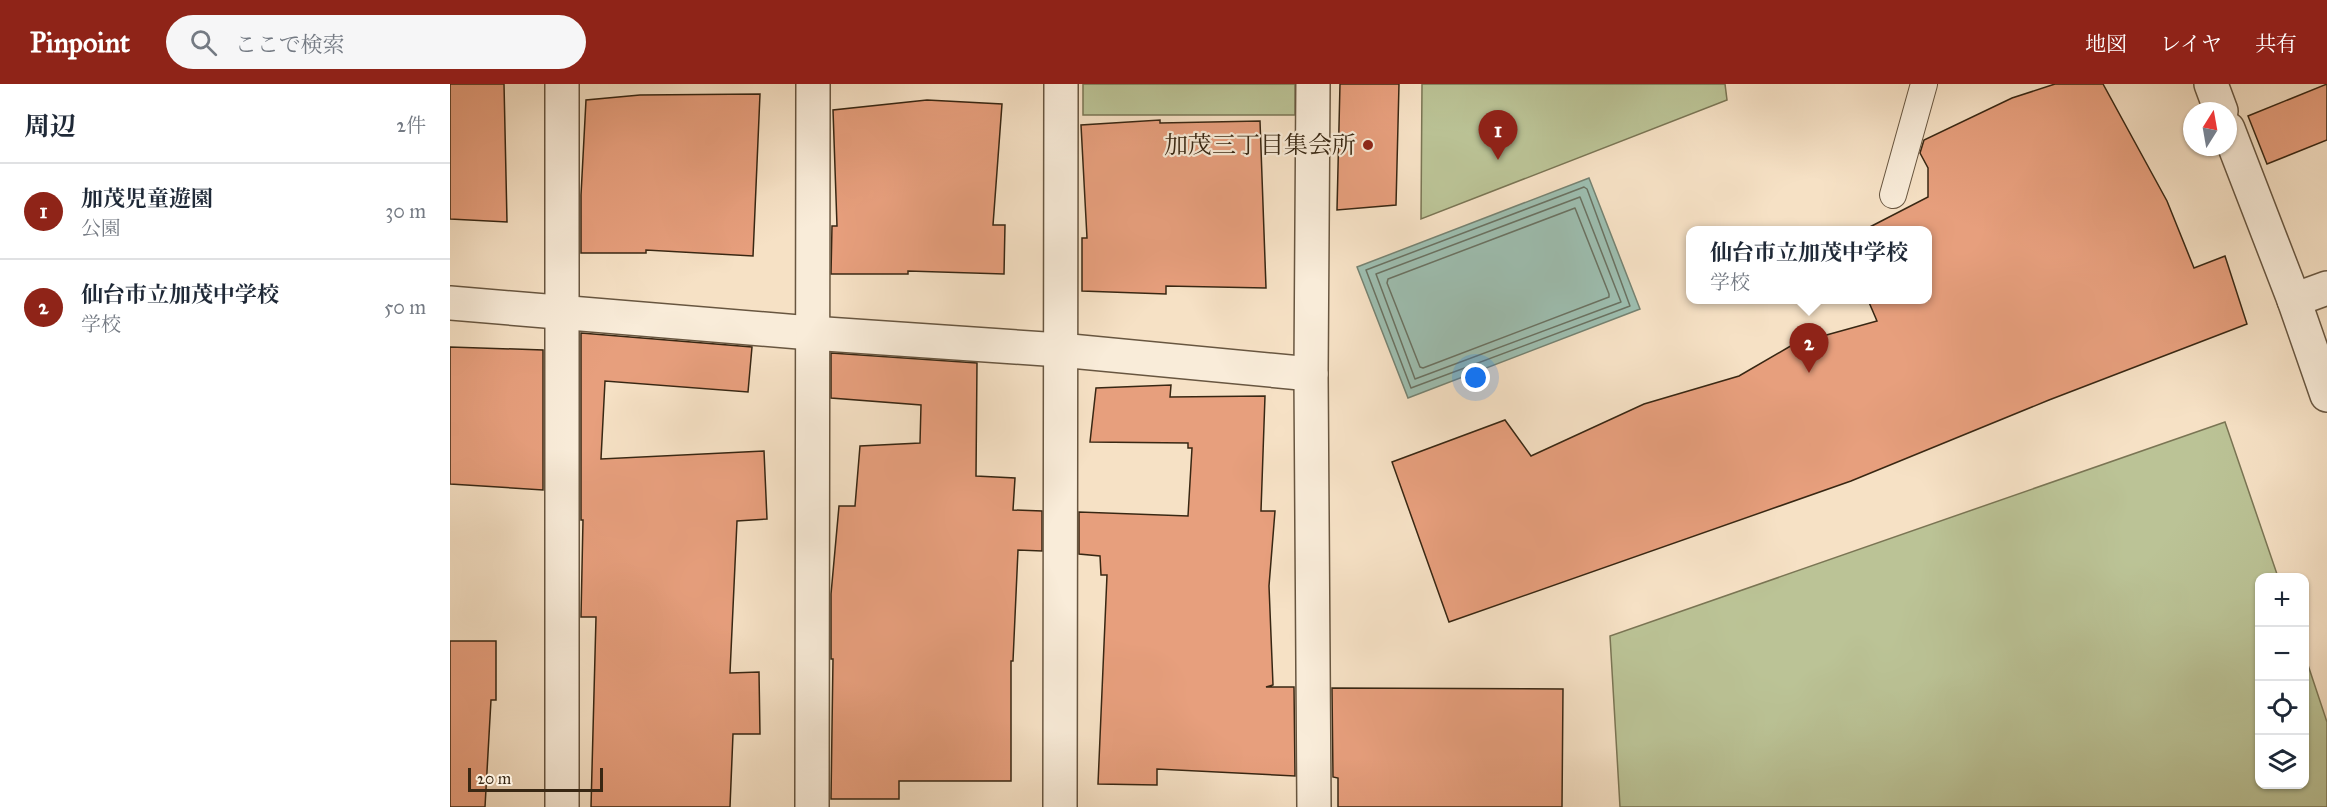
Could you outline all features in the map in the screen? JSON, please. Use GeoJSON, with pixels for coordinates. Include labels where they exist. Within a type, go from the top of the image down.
{"type":"FeatureCollection","features":[{"type":"Feature","properties":{"kind":"street"},"geometry":{"type":"LineString","coordinates":[[562,84],[562,807]]}},
{"type":"Feature","properties":{"kind":"street"},"geometry":{"type":"LineString","coordinates":[[812,807],[813,84]]}},
{"type":"Feature","properties":{"kind":"street"},"geometry":{"type":"LineString","coordinates":[[1060,807],[1061,84]]}},
{"type":"Feature","properties":{"kind":"street"},"geometry":{"type":"LineString","coordinates":[[1313,84],[1311,374],[1314,807]]}},
{"type":"Feature","properties":{"kind":"street"},"geometry":{"type":"LineString","coordinates":[[2211,84],[2218,102]]}},
{"type":"Feature","properties":{"kind":"street"},"geometry":{"type":"LineString","coordinates":[[2237,152],[2294,300],[2327,395]]}},
{"type":"Feature","properties":{"kind":"street"},"geometry":{"type":"LineString","coordinates":[[2294,300],[2327,288]]}},
{"type":"Feature","properties":{"kind":"street"},"geometry":{"type":"LineString","coordinates":[[450,303],[811,333],[1060,350],[1311,374]]}},
{"type":"Feature","properties":{"kind":"lane"},"geometry":{"type":"LineString","coordinates":[[1893,195],[1924,84]]}},
{"type":"Feature","properties":{"kind":"green space"},"geometry":{"type":"Polygon","coordinates":[[[1083,84],[1295,84],[1295,115],[1083,115],[1083,84]]]}},
{"type":"Feature","properties":{"kind":"green space"},"geometry":{"type":"Polygon","coordinates":[[[1422,84],[1725,84],[1727,100],[1421,219],[1422,84]]]}},
{"type":"Feature","properties":{"kind":"green space"},"geometry":{"type":"Polygon","coordinates":[[[2225,422],[2277,573],[2255,573],[2255,789],[2309,789],[2309,668],[2327,722],[2327,807],[1620,807],[1610,636],[2225,422]]]}},
{"type":"Feature","properties":{"kind":"water"},"geometry":{"type":"Polygon","coordinates":[[[1589,178],[1640,309],[1408,398],[1357,267],[1589,178]]]}},
{"type":"Feature","properties":{"kind":"building"},"geometry":{"type":"Polygon","coordinates":[[[450,84],[504,84],[507,222],[450,219],[450,84]]]}},
{"type":"Feature","properties":{"kind":"building","name":"加茂三丁目集会所"},"geometry":{"type":"Polygon","coordinates":[[[1340,84],[1399,84],[1396,205],[1337,210],[1340,84]]]}},
{"type":"Feature","properties":{"kind":"building"},"geometry":{"type":"Polygon","coordinates":[[[2055,84],[2103,84],[2167,201],[2194,268],[2225,256],[2247,324],[2049,400],[1851,481],[1449,622],[1392,462],[1505,420],[1531,456],[1644,404],[1739,376],[1794,344],[1877,321],[1870,304],[1932,304],[1932,226],[1872,226],[1928,197],[1928,168],[1920,153],[1924,140],[2012,98],[2055,84]]]}},
{"type":"Feature","properties":{"kind":"building"},"geometry":{"type":"Polygon","coordinates":[[[2327,84],[2327,140],[2267,164],[2248,116],[2327,84]]]}},
{"type":"Feature","properties":{"kind":"building"},"geometry":{"type":"Polygon","coordinates":[[[760,94],[753,256],[646,250],[646,253],[581,253],[581,195],[586,100],[640,95],[760,94]]]}},
{"type":"Feature","properties":{"kind":"building"},"geometry":{"type":"Polygon","coordinates":[[[927,100],[1002,104],[993,225],[1005,225],[1004,274],[908,271],[908,274],[831,274],[832,226],[837,226],[833,110],[927,100]]]}},
{"type":"Feature","properties":{"kind":"building"},"geometry":{"type":"Polygon","coordinates":[[[1160,120],[1160,123],[1260,121],[1266,288],[1166,286],[1166,294],[1082,291],[1082,238],[1087,238],[1081,125],[1160,120]]]}},
{"type":"Feature","properties":{"kind":"building"},"geometry":{"type":"Polygon","coordinates":[[[581,333],[752,347],[748,392],[605,381],[601,459],[764,451],[767,519],[737,521],[730,673],[759,672],[760,734],[733,734],[730,807],[591,807],[596,617],[581,617],[583,520],[581,520],[581,333]]]}},
{"type":"Feature","properties":{"kind":"building"},"geometry":{"type":"Polygon","coordinates":[[[450,347],[543,350],[543,490],[450,484],[450,347]]]}},
{"type":"Feature","properties":{"kind":"building"},"geometry":{"type":"Polygon","coordinates":[[[831,353],[977,363],[976,476],[1015,478],[1013,510],[1042,511],[1042,551],[1018,550],[1013,661],[1011,661],[1011,781],[899,781],[899,799],[831,799],[833,659],[831,659],[831,594],[839,506],[855,506],[860,446],[920,443],[921,405],[831,398],[831,353]]]}},
{"type":"Feature","properties":{"kind":"building"},"geometry":{"type":"Polygon","coordinates":[[[1171,385],[1170,397],[1265,396],[1261,511],[1275,511],[1269,586],[1273,685],[1266,687],[1294,687],[1295,776],[1157,769],[1157,785],[1098,784],[1107,575],[1101,575],[1100,556],[1079,554],[1079,512],[1188,516],[1192,448],[1188,448],[1188,443],[1090,442],[1096,388],[1171,385]]]}},
{"type":"Feature","properties":{"kind":"building"},"geometry":{"type":"Polygon","coordinates":[[[450,641],[496,641],[496,700],[491,700],[485,807],[450,807],[450,641]]]}},
{"type":"Feature","properties":{"kind":"building"},"geometry":{"type":"Polygon","coordinates":[[[1332,688],[1563,689],[1562,807],[1338,807],[1338,778],[1333,777],[1332,688]]]}},
{"type":"Feature","properties":{"kind":"place","name":"加茂三丁目集会所"},"geometry":{"type":"Point","coordinates":[1368,145]}},
{"type":"Feature","properties":{"kind":"place","name":"加茂児童遊園"},"geometry":{"type":"Point","coordinates":[1498,160]}},
{"type":"Feature","properties":{"kind":"place","name":"仙台市立加茂中学校"},"geometry":{"type":"Point","coordinates":[1809,373]}}]}
